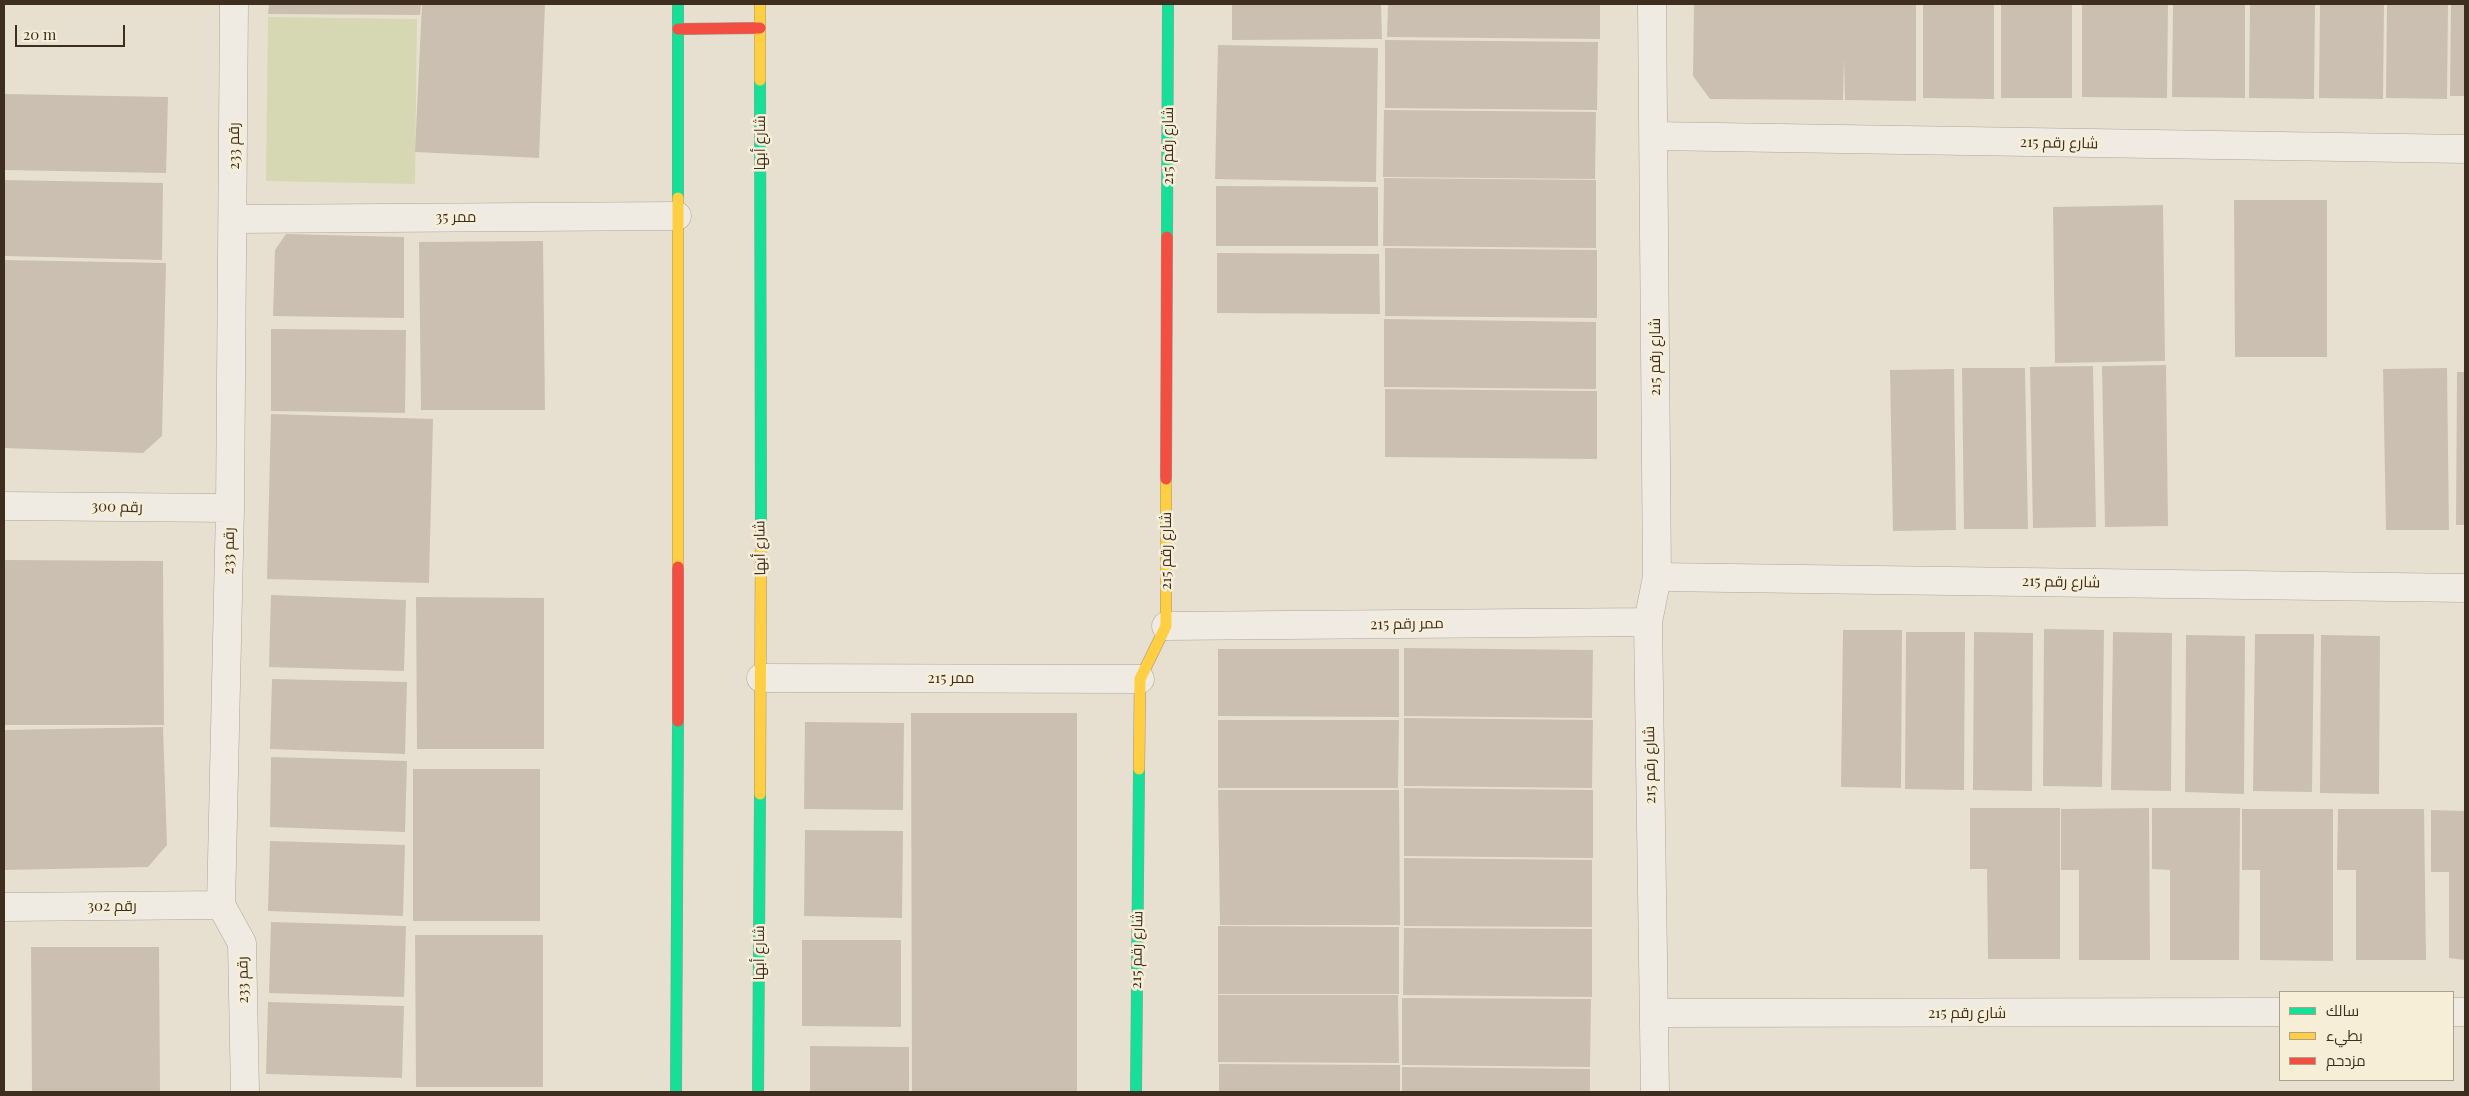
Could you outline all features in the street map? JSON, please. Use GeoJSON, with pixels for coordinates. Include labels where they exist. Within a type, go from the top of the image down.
{"type":"FeatureCollection","features":[{"type":"Feature","properties":{"kind":"street","name":"رقم 233"},"geometry":{"type":"LineString","coordinates":[[234,4],[234,219],[230,508],[221,905],[242,943],[245,1092]]}},
{"type":"Feature","properties":{"kind":"street"},"geometry":{"type":"LineString","coordinates":[[676,1092],[679,472],[678,4]]}},
{"type":"Feature","properties":{"kind":"street","name":"شارع أبها"},"geometry":{"type":"LineString","coordinates":[[758,1092],[761,678],[760,4]]}},
{"type":"Feature","properties":{"kind":"street","name":"شارع رقم 215"},"geometry":{"type":"LineString","coordinates":[[1136,1092],[1140,679],[1166,626],[1168,4]]}},
{"type":"Feature","properties":{"kind":"street","name":"شارع رقم 215"},"geometry":{"type":"LineString","coordinates":[[1652,4],[1657,577],[1648,622],[1655,1092]]}},
{"type":"Feature","properties":{"kind":"street"},"geometry":{"type":"LineString","coordinates":[[678,29],[760,28]]}},
{"type":"Feature","properties":{"kind":"street","name":"شارع رقم 215"},"geometry":{"type":"LineString","coordinates":[[1654,136],[2465,149]]}},
{"type":"Feature","properties":{"kind":"street","name":"ممر 35"},"geometry":{"type":"LineString","coordinates":[[234,219],[678,216]]}},
{"type":"Feature","properties":{"kind":"street","name":"رقم 300"},"geometry":{"type":"LineString","coordinates":[[4,506],[230,508]]}},
{"type":"Feature","properties":{"kind":"street","name":"شارع رقم 215"},"geometry":{"type":"LineString","coordinates":[[1657,577],[2465,588]]}},
{"type":"Feature","properties":{"kind":"street","name":"ممر رقم 215"},"geometry":{"type":"LineString","coordinates":[[1166,626],[1648,622]]}},
{"type":"Feature","properties":{"kind":"street","name":"ممر 215"},"geometry":{"type":"LineString","coordinates":[[761,678],[1140,679]]}},
{"type":"Feature","properties":{"kind":"street","name":"رقم 302"},"geometry":{"type":"LineString","coordinates":[[4,906],[221,905]]}},
{"type":"Feature","properties":{"kind":"street","name":"شارع رقم 215"},"geometry":{"type":"LineString","coordinates":[[1654,1013],[2279,1012]]}},
{"type":"Feature","properties":{"kind":"green space"},"geometry":{"type":"Polygon","coordinates":[[[268,17],[417,19],[415,184],[266,181],[268,17]]]}},
{"type":"Feature","properties":{"kind":"building"},"geometry":{"type":"Polygon","coordinates":[[[269,4],[421,4],[420,15],[268,14],[269,4]]]}},
{"type":"Feature","properties":{"kind":"building"},"geometry":{"type":"Polygon","coordinates":[[[422,4],[545,4],[539,158],[415,152],[422,4]]]}},
{"type":"Feature","properties":{"kind":"building"},"geometry":{"type":"Polygon","coordinates":[[[1232,4],[1381,4],[1382,39],[1232,40],[1232,4]]]}},
{"type":"Feature","properties":{"kind":"building"},"geometry":{"type":"Polygon","coordinates":[[[1388,4],[1600,4],[1600,39],[1387,37],[1388,4]]]}},
{"type":"Feature","properties":{"kind":"building"},"geometry":{"type":"Polygon","coordinates":[[[1694,4],[1916,4],[1916,101],[1845,100],[1844,59],[1843,100],[1710,99],[1693,76],[1694,4]]]}},
{"type":"Feature","properties":{"kind":"building"},"geometry":{"type":"Polygon","coordinates":[[[1923,4],[1994,4],[1994,99],[1923,98],[1923,4]]]}},
{"type":"Feature","properties":{"kind":"building"},"geometry":{"type":"Polygon","coordinates":[[[2001,4],[2072,4],[2072,98],[2001,98],[2001,4]]]}},
{"type":"Feature","properties":{"kind":"building"},"geometry":{"type":"Polygon","coordinates":[[[2082,4],[2168,4],[2167,98],[2082,97],[2082,4]]]}},
{"type":"Feature","properties":{"kind":"building"},"geometry":{"type":"Polygon","coordinates":[[[2173,4],[2245,4],[2245,98],[2172,97],[2173,4]]]}},
{"type":"Feature","properties":{"kind":"building"},"geometry":{"type":"Polygon","coordinates":[[[2250,4],[2315,4],[2314,99],[2249,98],[2250,4]]]}},
{"type":"Feature","properties":{"kind":"building"},"geometry":{"type":"Polygon","coordinates":[[[2320,4],[2384,4],[2383,99],[2319,98],[2320,4]]]}},
{"type":"Feature","properties":{"kind":"building"},"geometry":{"type":"Polygon","coordinates":[[[2387,4],[2448,4],[2447,99],[2386,98],[2387,4]]]}},
{"type":"Feature","properties":{"kind":"building"},"geometry":{"type":"Polygon","coordinates":[[[2451,4],[2465,4],[2465,96],[2450,96],[2451,4]]]}},
{"type":"Feature","properties":{"kind":"building"},"geometry":{"type":"Polygon","coordinates":[[[1385,40],[1598,42],[1597,110],[1385,108],[1385,40]]]}},
{"type":"Feature","properties":{"kind":"building"},"geometry":{"type":"Polygon","coordinates":[[[1218,45],[1378,48],[1376,182],[1215,179],[1218,45]]]}},
{"type":"Feature","properties":{"kind":"building"},"geometry":{"type":"Polygon","coordinates":[[[4,94],[168,97],[166,173],[4,170],[4,94]]]}},
{"type":"Feature","properties":{"kind":"building"},"geometry":{"type":"Polygon","coordinates":[[[1384,110],[1596,112],[1595,179],[1383,177],[1384,110]]]}},
{"type":"Feature","properties":{"kind":"building"},"geometry":{"type":"Polygon","coordinates":[[[1384,178],[1596,180],[1596,248],[1383,246],[1384,178]]]}},
{"type":"Feature","properties":{"kind":"building"},"geometry":{"type":"Polygon","coordinates":[[[4,180],[163,183],[162,260],[4,256],[4,180]]]}},
{"type":"Feature","properties":{"kind":"building"},"geometry":{"type":"Polygon","coordinates":[[[1216,186],[1378,187],[1378,246],[1216,246],[1216,186]]]}},
{"type":"Feature","properties":{"kind":"building"},"geometry":{"type":"Polygon","coordinates":[[[2234,200],[2327,200],[2327,357],[2235,357],[2234,200]]]}},
{"type":"Feature","properties":{"kind":"building"},"geometry":{"type":"Polygon","coordinates":[[[2163,205],[2165,361],[2055,363],[2053,207],[2163,205]]]}},
{"type":"Feature","properties":{"kind":"building"},"geometry":{"type":"Polygon","coordinates":[[[286,234],[404,237],[404,318],[273,316],[275,250],[286,234]]]}},
{"type":"Feature","properties":{"kind":"building"},"geometry":{"type":"Polygon","coordinates":[[[543,241],[545,410],[421,410],[419,242],[543,241]]]}},
{"type":"Feature","properties":{"kind":"building"},"geometry":{"type":"Polygon","coordinates":[[[1385,248],[1597,250],[1597,318],[1385,316],[1385,248]]]}},
{"type":"Feature","properties":{"kind":"building"},"geometry":{"type":"Polygon","coordinates":[[[1217,253],[1379,254],[1380,314],[1217,313],[1217,253]]]}},
{"type":"Feature","properties":{"kind":"building"},"geometry":{"type":"Polygon","coordinates":[[[4,260],[166,263],[162,436],[143,453],[4,448],[4,260]]]}},
{"type":"Feature","properties":{"kind":"building"},"geometry":{"type":"Polygon","coordinates":[[[1384,319],[1596,322],[1596,389],[1384,387],[1384,319]]]}},
{"type":"Feature","properties":{"kind":"building"},"geometry":{"type":"Polygon","coordinates":[[[271,329],[406,330],[405,413],[271,411],[271,329]]]}},
{"type":"Feature","properties":{"kind":"building"},"geometry":{"type":"Polygon","coordinates":[[[2166,365],[2168,526],[2105,527],[2102,366],[2166,365]]]}},
{"type":"Feature","properties":{"kind":"building"},"geometry":{"type":"Polygon","coordinates":[[[2093,366],[2096,527],[2033,528],[2030,367],[2093,366]]]}},
{"type":"Feature","properties":{"kind":"building"},"geometry":{"type":"Polygon","coordinates":[[[1962,368],[2025,368],[2028,529],[1964,529],[1962,368]]]}},
{"type":"Feature","properties":{"kind":"building"},"geometry":{"type":"Polygon","coordinates":[[[2447,368],[2449,530],[2386,530],[2383,369],[2447,368]]]}},
{"type":"Feature","properties":{"kind":"building"},"geometry":{"type":"Polygon","coordinates":[[[1954,369],[1956,530],[1893,531],[1890,370],[1954,369]]]}},
{"type":"Feature","properties":{"kind":"building"},"geometry":{"type":"Polygon","coordinates":[[[2457,372],[2465,372],[2465,525],[2456,525],[2457,372]]]}},
{"type":"Feature","properties":{"kind":"building"},"geometry":{"type":"Polygon","coordinates":[[[1385,389],[1597,391],[1597,459],[1385,457],[1385,389]]]}},
{"type":"Feature","properties":{"kind":"building"},"geometry":{"type":"Polygon","coordinates":[[[271,414],[433,419],[429,583],[267,579],[271,414]]]}},
{"type":"Feature","properties":{"kind":"building"},"geometry":{"type":"Polygon","coordinates":[[[4,560],[163,561],[164,725],[4,725],[4,560]]]}},
{"type":"Feature","properties":{"kind":"building"},"geometry":{"type":"Polygon","coordinates":[[[271,595],[406,600],[404,671],[269,667],[271,595]]]}},
{"type":"Feature","properties":{"kind":"building"},"geometry":{"type":"Polygon","coordinates":[[[416,597],[544,598],[544,749],[417,749],[416,597]]]}},
{"type":"Feature","properties":{"kind":"building"},"geometry":{"type":"Polygon","coordinates":[[[2044,629],[2104,630],[2102,787],[2043,786],[2044,629]]]}},
{"type":"Feature","properties":{"kind":"building"},"geometry":{"type":"Polygon","coordinates":[[[1843,630],[1902,630],[1901,788],[1841,787],[1843,630]]]}},
{"type":"Feature","properties":{"kind":"building"},"geometry":{"type":"Polygon","coordinates":[[[1906,632],[1965,632],[1964,790],[1905,789],[1906,632]]]}},
{"type":"Feature","properties":{"kind":"building"},"geometry":{"type":"Polygon","coordinates":[[[1974,632],[2033,633],[2032,791],[1973,790],[1974,632]]]}},
{"type":"Feature","properties":{"kind":"building"},"geometry":{"type":"Polygon","coordinates":[[[2113,632],[2172,633],[2171,791],[2111,790],[2113,632]]]}},
{"type":"Feature","properties":{"kind":"building"},"geometry":{"type":"Polygon","coordinates":[[[2255,634],[2314,634],[2312,792],[2253,791],[2255,634]]]}},
{"type":"Feature","properties":{"kind":"building"},"geometry":{"type":"Polygon","coordinates":[[[2186,635],[2245,636],[2244,794],[2185,792],[2186,635]]]}},
{"type":"Feature","properties":{"kind":"building"},"geometry":{"type":"Polygon","coordinates":[[[2321,635],[2380,636],[2379,794],[2320,793],[2321,635]]]}},
{"type":"Feature","properties":{"kind":"building"},"geometry":{"type":"Polygon","coordinates":[[[1404,648],[1593,650],[1592,718],[1404,716],[1404,648]]]}},
{"type":"Feature","properties":{"kind":"building"},"geometry":{"type":"Polygon","coordinates":[[[1218,649],[1399,649],[1399,717],[1218,716],[1218,649]]]}},
{"type":"Feature","properties":{"kind":"building"},"geometry":{"type":"Polygon","coordinates":[[[272,679],[407,682],[405,754],[270,749],[272,679]]]}},
{"type":"Feature","properties":{"kind":"building"},"geometry":{"type":"Polygon","coordinates":[[[911,713],[1077,713],[1077,1092],[912,1092],[911,713]]]}},
{"type":"Feature","properties":{"kind":"building"},"geometry":{"type":"Polygon","coordinates":[[[1404,718],[1593,720],[1592,788],[1404,786],[1404,718]]]}},
{"type":"Feature","properties":{"kind":"building"},"geometry":{"type":"Polygon","coordinates":[[[1218,720],[1399,720],[1398,788],[1218,788],[1218,720]]]}},
{"type":"Feature","properties":{"kind":"building"},"geometry":{"type":"Polygon","coordinates":[[[805,722],[904,723],[903,810],[804,809],[805,722]]]}},
{"type":"Feature","properties":{"kind":"building"},"geometry":{"type":"Polygon","coordinates":[[[163,727],[167,845],[148,867],[4,870],[4,730],[163,727]]]}},
{"type":"Feature","properties":{"kind":"building"},"geometry":{"type":"Polygon","coordinates":[[[271,757],[407,761],[405,832],[270,827],[271,757]]]}},
{"type":"Feature","properties":{"kind":"building"},"geometry":{"type":"Polygon","coordinates":[[[413,769],[540,769],[540,921],[413,921],[413,769]]]}},
{"type":"Feature","properties":{"kind":"building"},"geometry":{"type":"Polygon","coordinates":[[[1404,788],[1593,790],[1593,858],[1404,856],[1404,788]]]}},
{"type":"Feature","properties":{"kind":"building"},"geometry":{"type":"Polygon","coordinates":[[[1218,790],[1399,790],[1400,925],[1220,925],[1218,790]]]}},
{"type":"Feature","properties":{"kind":"building"},"geometry":{"type":"Polygon","coordinates":[[[1970,808],[2060,808],[2060,959],[1988,959],[1987,869],[1970,869],[1970,808]]]}},
{"type":"Feature","properties":{"kind":"building"},"geometry":{"type":"Polygon","coordinates":[[[2149,808],[2150,960],[2079,960],[2079,870],[2061,870],[2061,809],[2149,808]]]}},
{"type":"Feature","properties":{"kind":"building"},"geometry":{"type":"Polygon","coordinates":[[[2152,808],[2240,808],[2239,960],[2170,960],[2170,870],[2152,869],[2152,808]]]}},
{"type":"Feature","properties":{"kind":"building"},"geometry":{"type":"Polygon","coordinates":[[[2242,809],[2333,809],[2333,961],[2260,960],[2260,870],[2242,870],[2242,809]]]}},
{"type":"Feature","properties":{"kind":"building"},"geometry":{"type":"Polygon","coordinates":[[[2338,809],[2424,809],[2426,960],[2356,960],[2356,870],[2337,870],[2338,809]]]}},
{"type":"Feature","properties":{"kind":"building"},"geometry":{"type":"Polygon","coordinates":[[[2431,810],[2465,811],[2465,960],[2449,958],[2449,872],[2431,872],[2431,810]]]}},
{"type":"Feature","properties":{"kind":"building"},"geometry":{"type":"Polygon","coordinates":[[[805,830],[903,831],[902,918],[804,916],[805,830]]]}},
{"type":"Feature","properties":{"kind":"building"},"geometry":{"type":"Polygon","coordinates":[[[270,841],[405,845],[403,916],[268,911],[270,841]]]}},
{"type":"Feature","properties":{"kind":"building"},"geometry":{"type":"Polygon","coordinates":[[[1404,858],[1592,860],[1592,927],[1404,926],[1404,858]]]}},
{"type":"Feature","properties":{"kind":"building"},"geometry":{"type":"Polygon","coordinates":[[[271,922],[406,926],[404,997],[269,993],[271,922]]]}},
{"type":"Feature","properties":{"kind":"building"},"geometry":{"type":"Polygon","coordinates":[[[1218,926],[1399,927],[1399,994],[1218,994],[1218,926]]]}},
{"type":"Feature","properties":{"kind":"building"},"geometry":{"type":"Polygon","coordinates":[[[1404,928],[1592,929],[1592,997],[1403,995],[1404,928]]]}},
{"type":"Feature","properties":{"kind":"building"},"geometry":{"type":"Polygon","coordinates":[[[415,935],[543,935],[543,1087],[416,1087],[415,935]]]}},
{"type":"Feature","properties":{"kind":"building"},"geometry":{"type":"Polygon","coordinates":[[[802,940],[901,940],[901,1027],[802,1026],[802,940]]]}},
{"type":"Feature","properties":{"kind":"building"},"geometry":{"type":"Polygon","coordinates":[[[31,947],[159,947],[160,1092],[32,1092],[31,947]]]}},
{"type":"Feature","properties":{"kind":"building"},"geometry":{"type":"Polygon","coordinates":[[[1218,995],[1398,995],[1399,1063],[1218,1062],[1218,995]]]}},
{"type":"Feature","properties":{"kind":"building"},"geometry":{"type":"Polygon","coordinates":[[[1402,998],[1591,999],[1590,1067],[1402,1065],[1402,998]]]}},
{"type":"Feature","properties":{"kind":"building"},"geometry":{"type":"Polygon","coordinates":[[[268,1002],[404,1006],[402,1078],[266,1074],[268,1002]]]}},
{"type":"Feature","properties":{"kind":"building"},"geometry":{"type":"Polygon","coordinates":[[[810,1046],[909,1047],[909,1092],[810,1092],[810,1046]]]}},
{"type":"Feature","properties":{"kind":"building"},"geometry":{"type":"Polygon","coordinates":[[[1219,1064],[1400,1065],[1400,1092],[1219,1092],[1219,1064]]]}},
{"type":"Feature","properties":{"kind":"building"},"geometry":{"type":"Polygon","coordinates":[[[1402,1067],[1590,1069],[1590,1092],[1402,1092],[1402,1067]]]}},
{"type":"Feature","properties":{"kind":"traffic: fast"},"geometry":{"type":"LineString","coordinates":[[678,4],[678,198]]}},
{"type":"Feature","properties":{"kind":"traffic: fast"},"geometry":{"type":"LineString","coordinates":[[1167,237],[1168,4]]}},
{"type":"Feature","properties":{"kind":"traffic: fast"},"geometry":{"type":"LineString","coordinates":[[760,80],[761,528]]}},
{"type":"Feature","properties":{"kind":"traffic: fast"},"geometry":{"type":"LineString","coordinates":[[676,1092],[678,721]]}},
{"type":"Feature","properties":{"kind":"traffic: fast"},"geometry":{"type":"LineString","coordinates":[[1136,1092],[1139,769]]}},
{"type":"Feature","properties":{"kind":"traffic: fast"},"geometry":{"type":"LineString","coordinates":[[758,1092],[760,794]]}},
{"type":"Feature","properties":{"kind":"traffic: slow"},"geometry":{"type":"LineString","coordinates":[[760,4],[760,80]]}},
{"type":"Feature","properties":{"kind":"traffic: slow"},"geometry":{"type":"LineString","coordinates":[[678,198],[678,567]]}},
{"type":"Feature","properties":{"kind":"traffic: slow"},"geometry":{"type":"LineString","coordinates":[[1139,769],[1140,679],[1166,626],[1166,479]]}},
{"type":"Feature","properties":{"kind":"traffic: slow"},"geometry":{"type":"LineString","coordinates":[[760,794],[761,528]]}},
{"type":"Feature","properties":{"kind":"traffic: jam"},"geometry":{"type":"LineString","coordinates":[[678,29],[760,28]]}},
{"type":"Feature","properties":{"kind":"traffic: jam"},"geometry":{"type":"LineString","coordinates":[[1166,479],[1167,237]]}},
{"type":"Feature","properties":{"kind":"traffic: jam"},"geometry":{"type":"LineString","coordinates":[[678,567],[678,721]]}}]}
